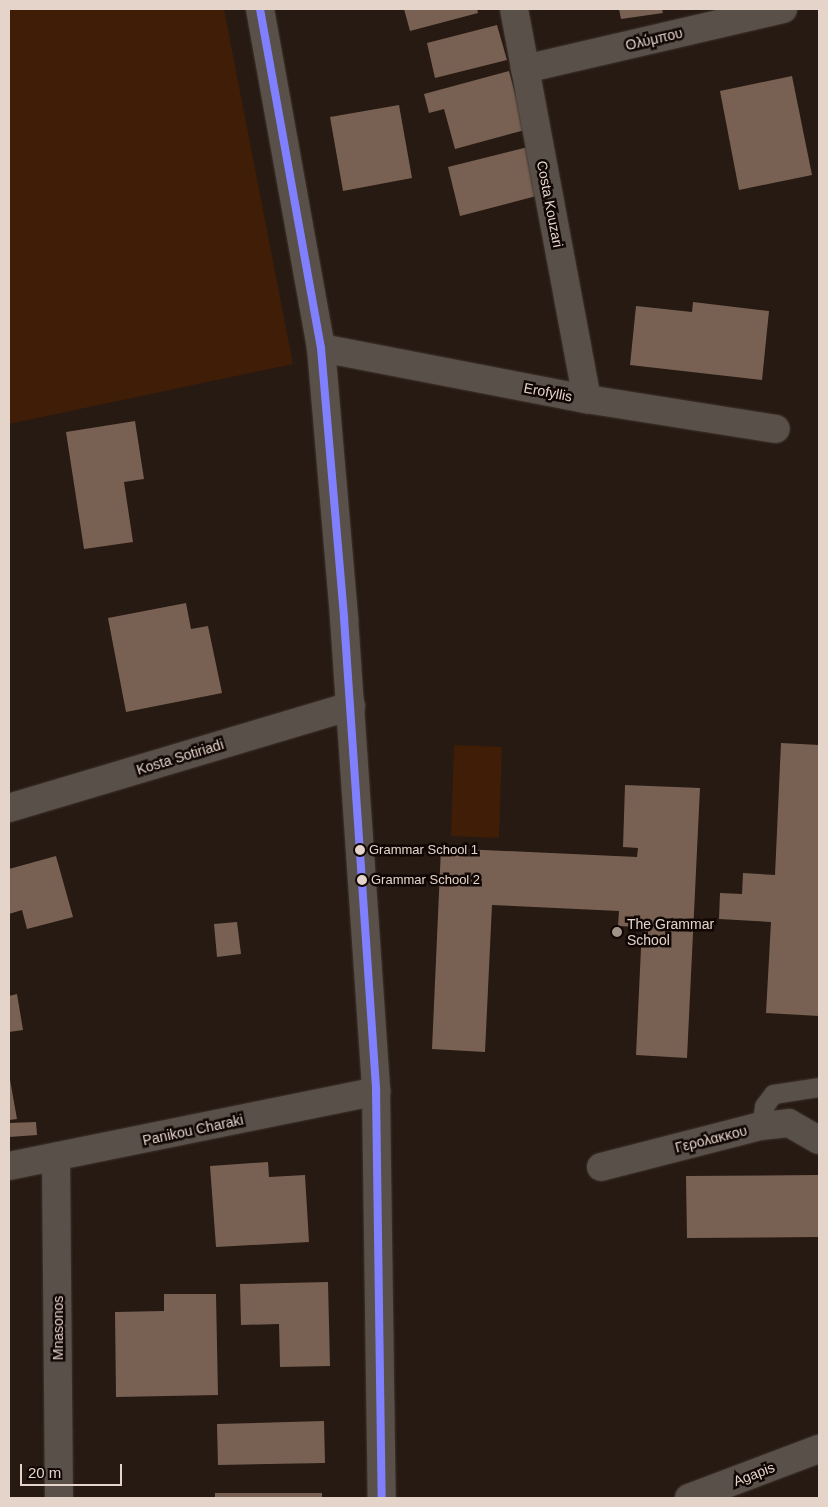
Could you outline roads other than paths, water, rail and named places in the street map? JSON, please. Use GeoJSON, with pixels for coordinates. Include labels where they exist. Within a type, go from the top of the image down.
{"type":"FeatureCollection","features":[{"type":"Feature","properties":{"kind":"street"},"geometry":{"type":"LineString","coordinates":[[260,9],[322,348],[351,706],[376,1091],[382,1498]]}},
{"type":"Feature","properties":{"kind":"street","name":"Costa Kouzari"},"geometry":{"type":"LineString","coordinates":[[514,9],[586,399]]}},
{"type":"Feature","properties":{"kind":"street","name":"Ολύμπου"},"geometry":{"type":"LineString","coordinates":[[525,69],[783,9]]}},
{"type":"Feature","properties":{"kind":"street","name":"Erofyllis"},"geometry":{"type":"LineString","coordinates":[[322,348],[586,399],[776,429]]}},
{"type":"Feature","properties":{"kind":"street","name":"Kosta Sotiriadi"},"geometry":{"type":"LineString","coordinates":[[9,808],[351,706]]}},
{"type":"Feature","properties":{"kind":"street","name":"Panikou Charaki"},"geometry":{"type":"LineString","coordinates":[[9,1166],[56,1158],[376,1091]]}},
{"type":"Feature","properties":{"kind":"street","name":"Γερολακκου"},"geometry":{"type":"LineString","coordinates":[[601,1167],[761,1126],[789,1123],[819,1140]]}},
{"type":"Feature","properties":{"kind":"street","name":"Mnasonos"},"geometry":{"type":"LineString","coordinates":[[56,1158],[59,1498]]}},
{"type":"Feature","properties":{"kind":"street","name":"Agapis"},"geometry":{"type":"LineString","coordinates":[[688,1498],[819,1449]]}},
{"type":"Feature","properties":{"kind":"lane"},"geometry":{"type":"LineString","coordinates":[[761,1126],[764,1106],[773,1094],[819,1088]]}},
{"type":"Feature","properties":{"kind":"place","name":"Grammar School 1"},"geometry":{"type":"Point","coordinates":[360,850]}},
{"type":"Feature","properties":{"kind":"place","name":"Grammar School 2"},"geometry":{"type":"Point","coordinates":[362,880]}},
{"type":"Feature","properties":{"kind":"place","name":"The Grammar School"},"geometry":{"type":"Point","coordinates":[617,932]}}]}
